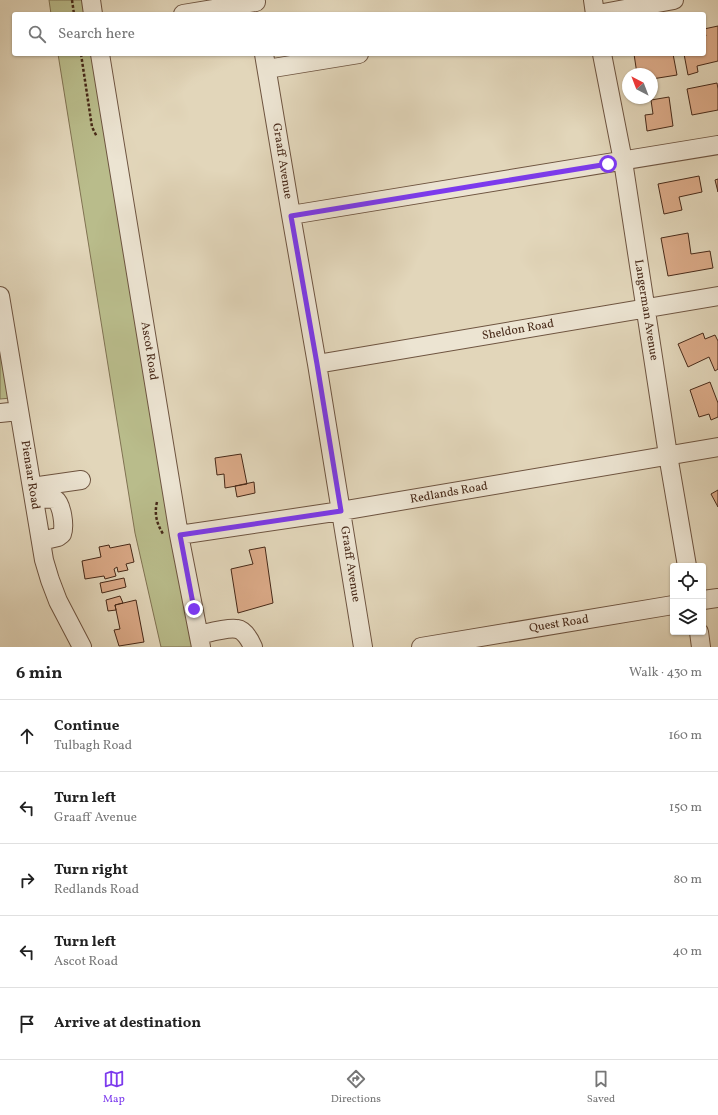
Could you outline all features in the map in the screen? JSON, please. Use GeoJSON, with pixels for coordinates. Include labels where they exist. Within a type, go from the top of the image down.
{"type":"FeatureCollection","features":[{"type":"Feature","properties":{"kind":"street"},"geometry":{"type":"LineString","coordinates":[[91,0],[93,12]]}},
{"type":"Feature","properties":{"kind":"street"},"geometry":{"type":"LineString","coordinates":[[593,0],[595,12]]}},
{"type":"Feature","properties":{"kind":"street"},"geometry":{"type":"LineString","coordinates":[[609,12],[674,0]]}},
{"type":"Feature","properties":{"kind":"street"},"geometry":{"type":"LineString","coordinates":[[199,12],[257,5]]}},
{"type":"Feature","properties":{"kind":"street","name":"Ascot Road"},"geometry":{"type":"LineString","coordinates":[[100,56],[180,535],[200,641]]}},
{"type":"Feature","properties":{"kind":"street"},"geometry":{"type":"LineString","coordinates":[[266,62],[336,56]]}},
{"type":"Feature","properties":{"kind":"street","name":"Langerman Avenue"},"geometry":{"type":"LineString","coordinates":[[602,56],[623,161],[668,455],[686,563]]}},
{"type":"Feature","properties":{"kind":"street","name":"Graaff Avenue"},"geometry":{"type":"LineString","coordinates":[[266,62],[363,647]]}},
{"type":"Feature","properties":{"kind":"street"},"geometry":{"type":"LineString","coordinates":[[291,216],[718,145]]}},
{"type":"Feature","properties":{"kind":"street","name":"Pienaar Road"},"geometry":{"type":"LineString","coordinates":[[0,296],[44,560],[58,601],[82,647]]}},
{"type":"Feature","properties":{"kind":"street","name":"Sheldon Road"},"geometry":{"type":"LineString","coordinates":[[317,364],[718,296]]}},
{"type":"Feature","properties":{"kind":"street"},"geometry":{"type":"LineString","coordinates":[[0,413],[19,411]]}},
{"type":"Feature","properties":{"kind":"street","name":"Redlands Road"},"geometry":{"type":"LineString","coordinates":[[180,535],[341,511],[718,447]]}},
{"type":"Feature","properties":{"kind":"street"},"geometry":{"type":"LineString","coordinates":[[33,492],[81,480]]}},
{"type":"Feature","properties":{"kind":"street"},"geometry":{"type":"LineString","coordinates":[[33,492],[57,501],[61,508],[64,526],[62,534],[58,537],[41,541]]}},
{"type":"Feature","properties":{"kind":"street"},"geometry":{"type":"LineString","coordinates":[[706,600],[718,598]]}},
{"type":"Feature","properties":{"kind":"street","name":"Quest Road"},"geometry":{"type":"LineString","coordinates":[[421,647],[670,606]]}},
{"type":"Feature","properties":{"kind":"street"},"geometry":{"type":"LineString","coordinates":[[200,641],[226,630],[238,629],[243,631],[253,647]]}},
{"type":"Feature","properties":{"kind":"street"},"geometry":{"type":"LineString","coordinates":[[699,635],[701,647]]}},
{"type":"Feature","properties":{"kind":"path"},"geometry":{"type":"LineString","coordinates":[[72,0],[74,12]]}},
{"type":"Feature","properties":{"kind":"green space"},"geometry":{"type":"Polygon","coordinates":[[[49,0],[91,0],[93,12],[51,12],[49,0]]]}},
{"type":"Feature","properties":{"kind":"green space"},"geometry":{"type":"Polygon","coordinates":[[[58,56],[100,56],[201,647],[161,647],[135,533],[58,56]]]}},
{"type":"Feature","properties":{"kind":"green space"},"geometry":{"type":"Polygon","coordinates":[[[0,334],[11,398],[0,399],[0,334]]]}},
{"type":"Feature","properties":{"kind":"building"},"geometry":{"type":"Polygon","coordinates":[[[718,26],[718,61],[697,66],[698,72],[688,75],[684,56],[706,56],[706,29],[718,26]]]}},
{"type":"Feature","properties":{"kind":"building"},"geometry":{"type":"Polygon","coordinates":[[[634,56],[673,56],[677,75],[658,78],[658,68],[636,68],[634,56]]]}},
{"type":"Feature","properties":{"kind":"building"},"geometry":{"type":"Polygon","coordinates":[[[717,83],[718,110],[692,115],[687,89],[717,83]]]}},
{"type":"Feature","properties":{"kind":"building"},"geometry":{"type":"Polygon","coordinates":[[[669,97],[673,126],[647,131],[645,115],[653,114],[652,104],[658,104],[658,99],[669,97]]]}},
{"type":"Feature","properties":{"kind":"building"},"geometry":{"type":"Polygon","coordinates":[[[699,176],[702,192],[679,197],[682,210],[664,214],[658,184],[699,176]]]}},
{"type":"Feature","properties":{"kind":"building"},"geometry":{"type":"Polygon","coordinates":[[[718,179],[718,192],[715,180],[718,179]]]}},
{"type":"Feature","properties":{"kind":"building"},"geometry":{"type":"Polygon","coordinates":[[[688,233],[691,254],[710,251],[713,268],[668,276],[661,238],[688,233]]]}},
{"type":"Feature","properties":{"kind":"building"},"geometry":{"type":"Polygon","coordinates":[[[703,333],[705,339],[715,335],[718,341],[718,369],[715,371],[709,357],[688,367],[678,344],[703,333]]]}},
{"type":"Feature","properties":{"kind":"building"},"geometry":{"type":"Polygon","coordinates":[[[710,382],[718,403],[718,417],[711,420],[709,414],[699,417],[690,390],[710,382]]]}},
{"type":"Feature","properties":{"kind":"building"},"geometry":{"type":"Polygon","coordinates":[[[241,454],[247,484],[225,488],[224,474],[217,475],[215,458],[241,454]]]}},
{"type":"Feature","properties":{"kind":"building"},"geometry":{"type":"Polygon","coordinates":[[[254,482],[255,493],[237,497],[235,486],[254,482]]]}},
{"type":"Feature","properties":{"kind":"building"},"geometry":{"type":"Polygon","coordinates":[[[718,490],[718,507],[711,494],[718,490]]]}},
{"type":"Feature","properties":{"kind":"building"},"geometry":{"type":"Polygon","coordinates":[[[130,544],[134,562],[126,564],[128,570],[118,572],[117,567],[114,569],[116,576],[105,579],[104,576],[85,579],[82,561],[101,557],[99,547],[109,545],[110,548],[130,544]]]}},
{"type":"Feature","properties":{"kind":"building"},"geometry":{"type":"Polygon","coordinates":[[[265,547],[273,603],[238,613],[231,569],[253,564],[249,550],[265,547]]]}},
{"type":"Feature","properties":{"kind":"building"},"geometry":{"type":"Polygon","coordinates":[[[124,578],[126,587],[102,593],[100,583],[124,578]]]}},
{"type":"Feature","properties":{"kind":"building"},"geometry":{"type":"Polygon","coordinates":[[[120,596],[123,603],[115,605],[116,610],[108,611],[106,600],[120,596]]]}},
{"type":"Feature","properties":{"kind":"building"},"geometry":{"type":"Polygon","coordinates":[[[136,600],[144,642],[119,646],[114,630],[120,629],[115,605],[136,600]]]}},
{"type":"Feature","properties":{"kind":"route"},"geometry":{"type":"LineString","coordinates":[[194,609],[180,535],[341,511],[291,216],[608,164]]}}]}
